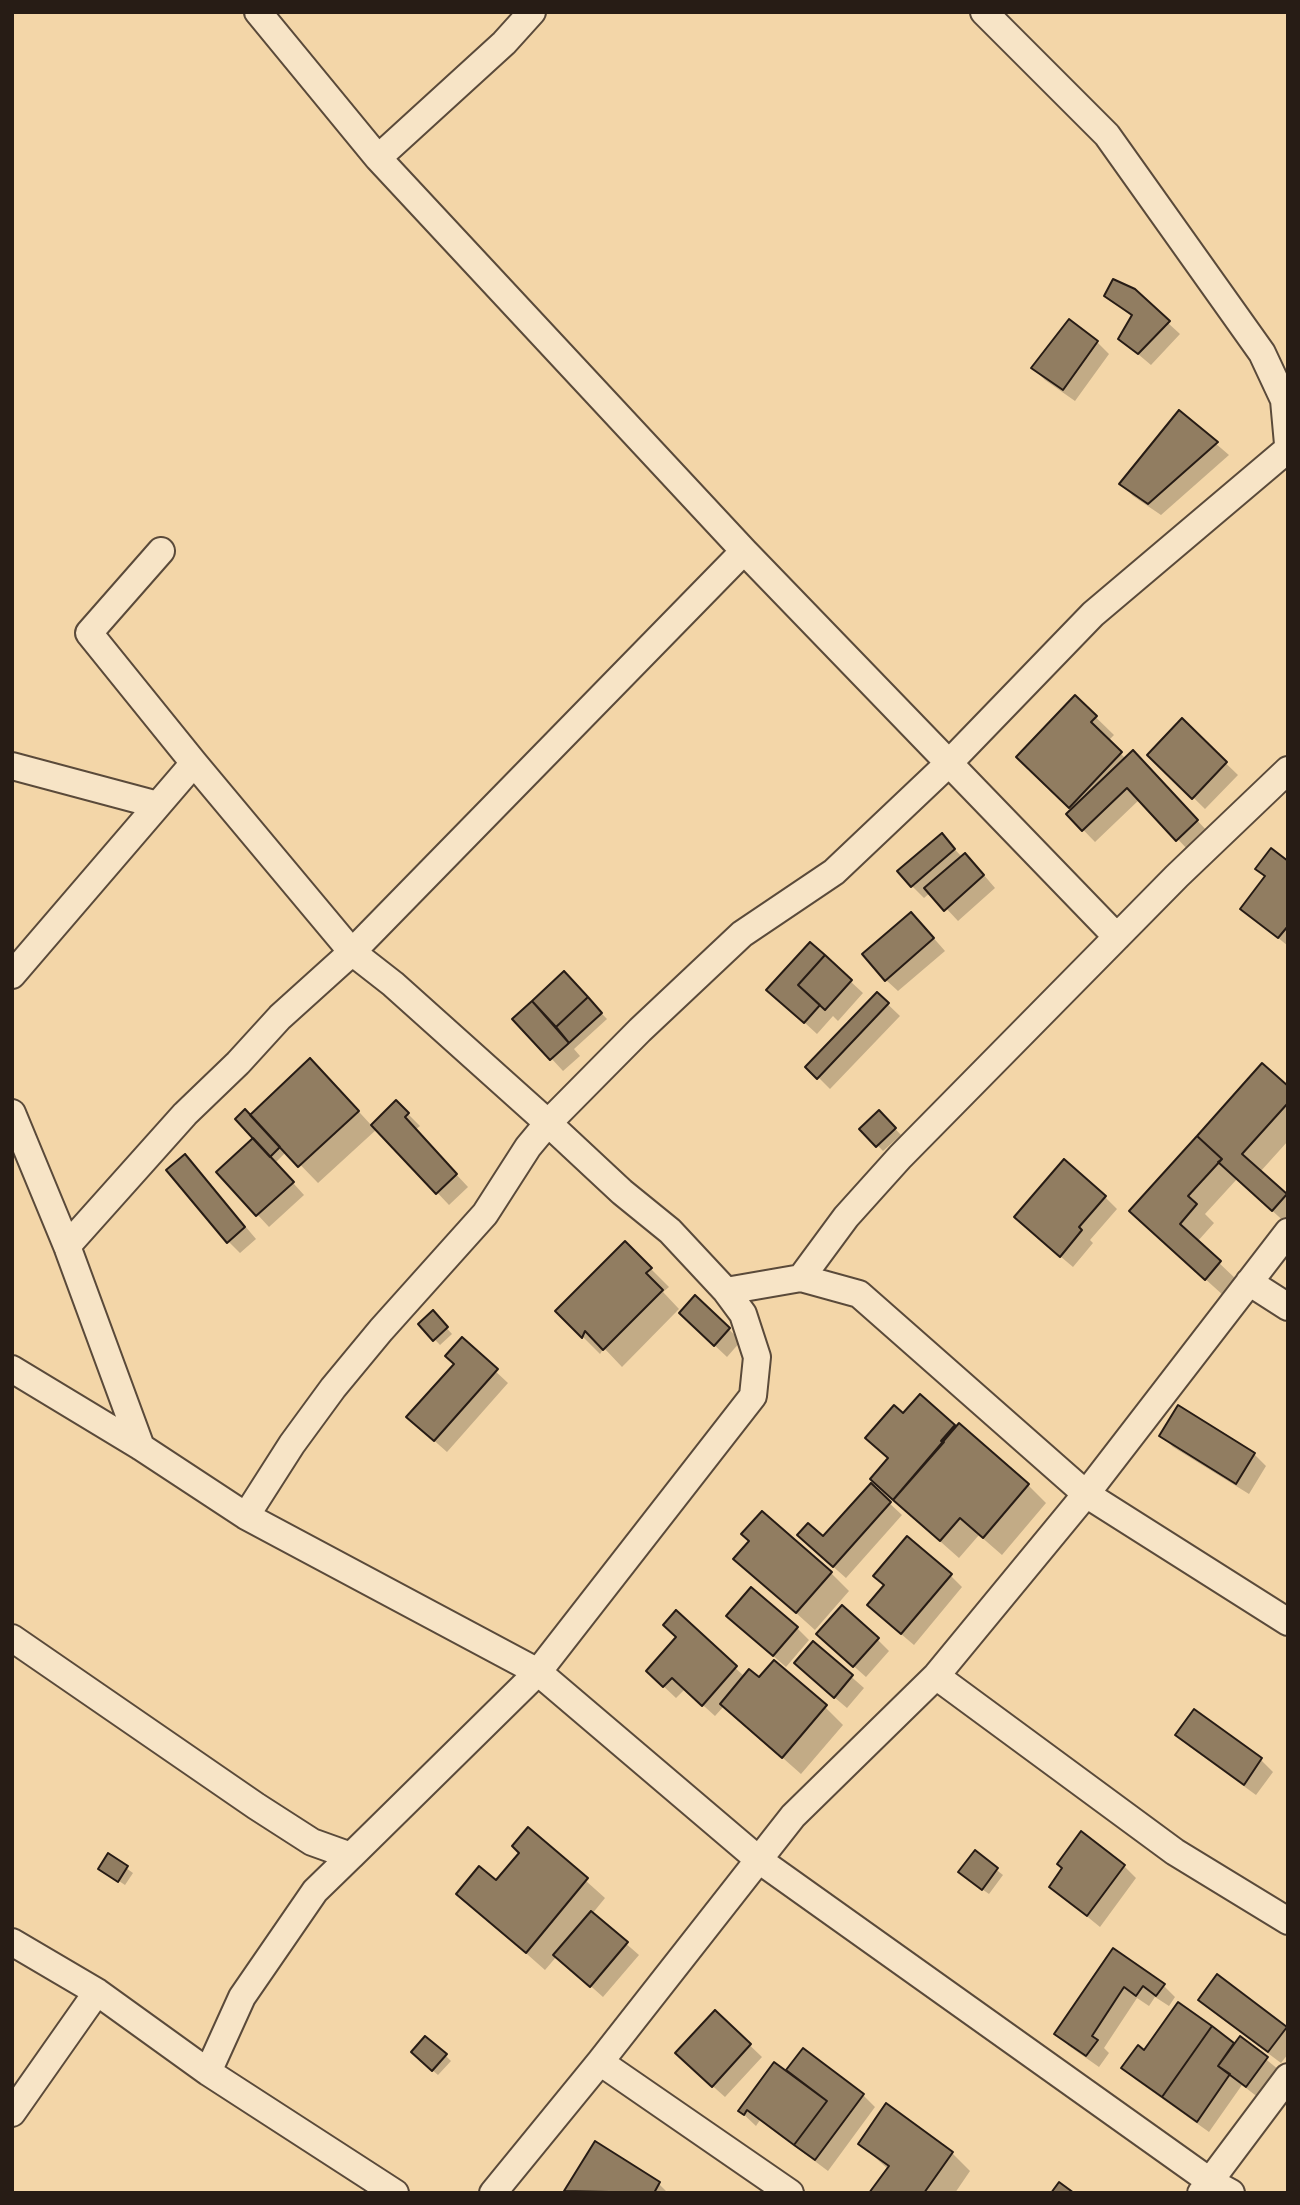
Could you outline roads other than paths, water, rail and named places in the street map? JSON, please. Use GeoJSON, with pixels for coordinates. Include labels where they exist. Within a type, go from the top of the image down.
{"type":"FeatureCollection","features":[{"type":"Feature","properties":{"kind":"street"},"geometry":{"type":"LineString","coordinates":[[258,12],[378,158],[744,551],[1117,937]]}},
{"type":"Feature","properties":{"kind":"street"},"geometry":{"type":"LineString","coordinates":[[378,158],[504,43],[532,12]]}},
{"type":"Feature","properties":{"kind":"street"},"geometry":{"type":"LineString","coordinates":[[246,1517],[292,1444],[333,1388],[485,1214],[528,1147],[548,1123],[640,1030],[742,934],[834,872],[948,764],[1093,614],[1288,447],[1284,400],[1254,342],[1107,135],[984,12]]}},
{"type":"Feature","properties":{"kind":"street"},"geometry":{"type":"LineString","coordinates":[[161,551],[89,633],[352,952],[393,984],[622,1192],[670,1231],[726,1291],[743,1314],[757,1357],[753,1396],[538,1672],[315,1891],[242,1997],[208,2072]]}},
{"type":"Feature","properties":{"kind":"street"},"geometry":{"type":"LineString","coordinates":[[67,1246],[185,1114],[238,1063],[280,1017],[352,952],[744,551]]}},
{"type":"Feature","properties":{"kind":"street"},"geometry":{"type":"LineString","coordinates":[[12,975],[194,763]]}},
{"type":"Feature","properties":{"kind":"street"},"geometry":{"type":"LineString","coordinates":[[12,766],[158,805]]}},
{"type":"Feature","properties":{"kind":"street"},"geometry":{"type":"LineString","coordinates":[[801,1278],[846,1217],[900,1157],[1117,937],[1288,770]]}},
{"type":"Feature","properties":{"kind":"street"},"geometry":{"type":"LineString","coordinates":[[12,1113],[67,1246],[141,1447]]}},
{"type":"Feature","properties":{"kind":"street"},"geometry":{"type":"LineString","coordinates":[[494,2193],[793,1815],[936,1676],[1086,1494],[1288,1232]]}},
{"type":"Feature","properties":{"kind":"street"},"geometry":{"type":"LineString","coordinates":[[726,1291],[801,1278],[859,1294],[1086,1494],[1288,1622]]}},
{"type":"Feature","properties":{"kind":"street"},"geometry":{"type":"LineString","coordinates":[[1250,1282],[1288,1307]]}},
{"type":"Feature","properties":{"kind":"street"},"geometry":{"type":"LineString","coordinates":[[12,1368],[141,1447],[246,1517],[538,1672],[759,1860],[1214,2189],[1288,2077]]}},
{"type":"Feature","properties":{"kind":"street"},"geometry":{"type":"LineString","coordinates":[[12,1638],[256,1806],[312,1842],[351,1856]]}},
{"type":"Feature","properties":{"kind":"street"},"geometry":{"type":"LineString","coordinates":[[936,1676],[1175,1852],[1288,1922]]}},
{"type":"Feature","properties":{"kind":"street"},"geometry":{"type":"LineString","coordinates":[[12,1942],[97,1992],[208,2072],[395,2193]]}},
{"type":"Feature","properties":{"kind":"street"},"geometry":{"type":"LineString","coordinates":[[12,2113],[97,1992]]}},
{"type":"Feature","properties":{"kind":"street"},"geometry":{"type":"LineString","coordinates":[[600,2062],[790,2193]]}}]}
